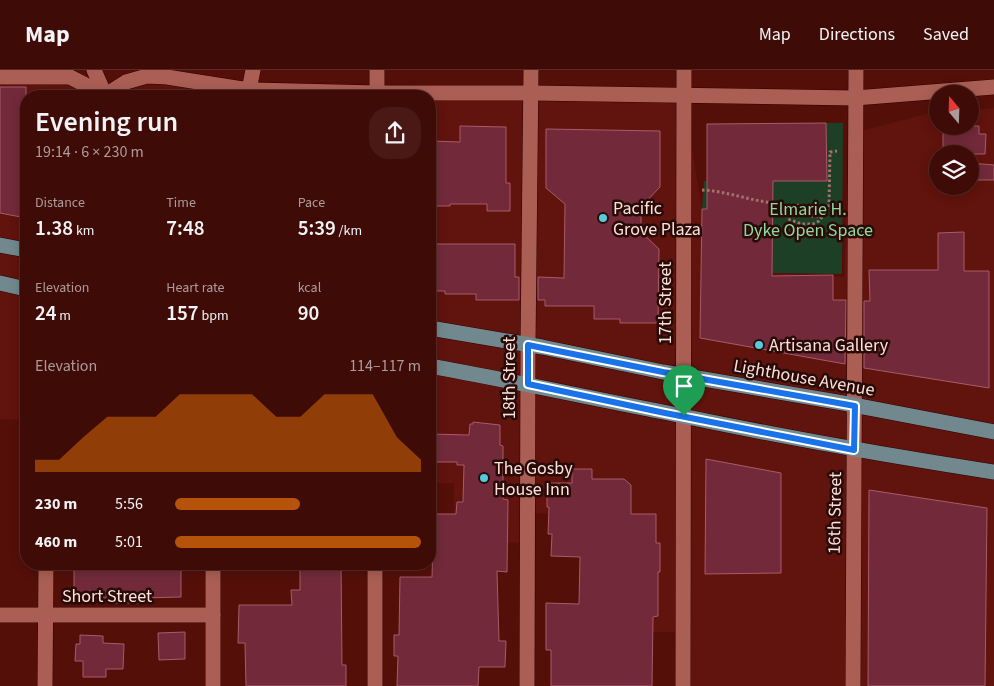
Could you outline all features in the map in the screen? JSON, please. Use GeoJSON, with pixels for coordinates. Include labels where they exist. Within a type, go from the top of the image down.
{"type":"FeatureCollection","features":[{"type":"Feature","properties":{"kind":"main road"},"geometry":{"type":"LineString","coordinates":[[0,245],[20,249]]}},
{"type":"Feature","properties":{"kind":"main road"},"geometry":{"type":"LineString","coordinates":[[0,283],[20,288]]}},
{"type":"Feature","properties":{"kind":"main road","name":"Lighthouse Avenue"},"geometry":{"type":"LineString","coordinates":[[436,329],[994,432]]}},
{"type":"Feature","properties":{"kind":"main road"},"geometry":{"type":"LineString","coordinates":[[436,367],[854,450],[994,472]]}},
{"type":"Feature","properties":{"kind":"street"},"geometry":{"type":"LineString","coordinates":[[94,70],[102,90]]}},
{"type":"Feature","properties":{"kind":"street"},"geometry":{"type":"LineString","coordinates":[[113,90],[126,82],[146,76],[168,77],[249,90],[253,70]]}},
{"type":"Feature","properties":{"kind":"street"},"geometry":{"type":"LineString","coordinates":[[377,70],[377,90]]}},
{"type":"Feature","properties":{"kind":"street","name":"18th Street"},"geometry":{"type":"LineString","coordinates":[[527,686],[531,70]]}},
{"type":"Feature","properties":{"kind":"street","name":"17th Street"},"geometry":{"type":"LineString","coordinates":[[683,686],[684,70]]}},
{"type":"Feature","properties":{"kind":"street","name":"16th Street"},"geometry":{"type":"LineString","coordinates":[[853,686],[856,70]]}},
{"type":"Feature","properties":{"kind":"street"},"geometry":{"type":"LineString","coordinates":[[0,76],[70,77],[93,90]]}},
{"type":"Feature","properties":{"kind":"street"},"geometry":{"type":"LineString","coordinates":[[436,94],[531,93],[855,98],[994,87]]}},
{"type":"Feature","properties":{"kind":"street"},"geometry":{"type":"LineString","coordinates":[[45,686],[46,570]]}},
{"type":"Feature","properties":{"kind":"street"},"geometry":{"type":"LineString","coordinates":[[213,570],[213,686]]}},
{"type":"Feature","properties":{"kind":"street"},"geometry":{"type":"LineString","coordinates":[[375,570],[375,686]]}},
{"type":"Feature","properties":{"kind":"street","name":"Short Street"},"geometry":{"type":"LineString","coordinates":[[0,615],[213,615]]}},
{"type":"Feature","properties":{"kind":"path"},"geometry":{"type":"LineString","coordinates":[[700,190],[718,192],[759,202],[774,203],[783,210],[790,220],[813,224],[819,222],[829,207],[830,152]]}},
{"type":"Feature","properties":{"kind":"path"},"geometry":{"type":"LineString","coordinates":[[783,210],[787,206],[802,205],[805,212],[811,216],[823,217]]}},
{"type":"Feature","properties":{"kind":"path"},"geometry":{"type":"LineString","coordinates":[[829,207],[843,207]]}},
{"type":"Feature","properties":{"kind":"path"},"geometry":{"type":"LineString","coordinates":[[799,238],[800,223]]}},
{"type":"Feature","properties":{"kind":"shaded area"},"geometry":{"type":"Polygon","coordinates":[[[0,77],[70,77],[95,90],[20,90],[20,420],[0,419],[0,77]]]}},
{"type":"Feature","properties":{"kind":"shaded area"},"geometry":{"type":"Polygon","coordinates":[[[126,82],[249,90],[113,90],[126,82]]]}},
{"type":"Feature","properties":{"kind":"shaded area"},"geometry":{"type":"Polygon","coordinates":[[[436,93],[683,96],[702,209],[772,209],[772,273],[844,277],[849,134],[929,114],[929,135],[979,135],[979,109],[994,108],[994,686],[683,686],[683,632],[602,632],[583,515],[528,513],[527,543],[454,541],[454,483],[436,483],[436,93]]]}},
{"type":"Feature","properties":{"kind":"green space","name":"Elmarie H. Dyke Open Space"},"geometry":{"type":"Polygon","coordinates":[[[826,123],[843,123],[842,274],[772,273],[772,209],[702,209],[704,181],[826,181],[826,123]]]}},
{"type":"Feature","properties":{"kind":"building"},"geometry":{"type":"Polygon","coordinates":[[[0,87],[26,87],[26,90],[20,90],[20,217],[0,213],[0,87]]]}},
{"type":"Feature","properties":{"kind":"building"},"geometry":{"type":"Polygon","coordinates":[[[826,123],[827,181],[773,181],[772,276],[833,275],[833,300],[846,300],[845,364],[700,338],[702,209],[707,209],[707,124],[826,123]]]}},
{"type":"Feature","properties":{"kind":"building"},"geometry":{"type":"Polygon","coordinates":[[[460,126],[506,127],[506,183],[510,183],[510,211],[487,211],[487,204],[436,206],[436,141],[460,142],[460,126]]]}},
{"type":"Feature","properties":{"kind":"building","name":"Pacific Grove Plaza"},"geometry":{"type":"Polygon","coordinates":[[[546,129],[660,131],[660,187],[641,207],[641,232],[659,249],[658,323],[620,323],[620,319],[594,319],[594,306],[545,306],[545,300],[538,300],[538,277],[564,278],[565,204],[546,188],[546,129]]]}},
{"type":"Feature","properties":{"kind":"building"},"geometry":{"type":"Polygon","coordinates":[[[986,134],[985,154],[979,154],[979,145],[943,145],[943,135],[986,134]]]}},
{"type":"Feature","properties":{"kind":"building"},"geometry":{"type":"Polygon","coordinates":[[[979,164],[994,165],[994,180],[979,180],[979,164]]]}},
{"type":"Feature","properties":{"kind":"building"},"geometry":{"type":"Polygon","coordinates":[[[964,232],[964,271],[989,271],[989,388],[864,368],[864,301],[870,301],[869,270],[938,270],[938,233],[964,232]]]}},
{"type":"Feature","properties":{"kind":"building"},"geometry":{"type":"Polygon","coordinates":[[[436,244],[515,244],[515,277],[519,277],[519,300],[476,300],[476,294],[445,294],[445,291],[436,291],[436,244]]]}},
{"type":"Feature","properties":{"kind":"building"},"geometry":{"type":"Polygon","coordinates":[[[473,422],[500,425],[500,445],[503,446],[503,499],[508,500],[507,572],[497,571],[499,641],[506,641],[505,667],[479,667],[478,686],[397,686],[398,656],[394,656],[394,635],[399,635],[400,577],[432,577],[432,570],[436,570],[436,514],[456,514],[457,502],[463,502],[464,465],[457,465],[457,462],[436,462],[436,434],[469,435],[470,424],[473,424],[473,422]]]}},
{"type":"Feature","properties":{"kind":"building"},"geometry":{"type":"Polygon","coordinates":[[[706,459],[781,473],[781,573],[705,574],[706,459]]]}},
{"type":"Feature","properties":{"kind":"building"},"geometry":{"type":"Polygon","coordinates":[[[572,469],[592,469],[592,479],[624,479],[631,485],[631,514],[656,514],[656,543],[660,543],[660,572],[658,572],[658,616],[653,617],[652,686],[551,686],[551,650],[546,650],[546,603],[579,604],[580,557],[551,556],[552,534],[548,534],[549,507],[547,507],[547,483],[572,483],[572,469]]]}},
{"type":"Feature","properties":{"kind":"building"},"geometry":{"type":"Polygon","coordinates":[[[869,490],[987,508],[985,686],[868,686],[869,490]]]}},
{"type":"Feature","properties":{"kind":"building"},"geometry":{"type":"Polygon","coordinates":[[[74,570],[181,570],[181,597],[142,598],[142,603],[113,603],[113,598],[74,598],[74,570]]]}},
{"type":"Feature","properties":{"kind":"building"},"geometry":{"type":"Polygon","coordinates":[[[300,570],[341,570],[342,665],[346,665],[346,686],[246,686],[245,643],[238,643],[239,605],[292,605],[291,590],[300,590],[300,570]]]}},
{"type":"Feature","properties":{"kind":"building"},"geometry":{"type":"Polygon","coordinates":[[[185,632],[185,659],[159,660],[158,633],[185,632]]]}},
{"type":"Feature","properties":{"kind":"building"},"geometry":{"type":"Polygon","coordinates":[[[80,635],[103,636],[103,643],[124,644],[123,669],[106,669],[106,677],[83,677],[83,661],[75,661],[76,644],[80,644],[80,635]]]}},
{"type":"Feature","properties":{"kind":"place","name":"Pacific Grove Plaza"},"geometry":{"type":"Point","coordinates":[603,218]}},
{"type":"Feature","properties":{"kind":"place","name":"Artisana Gallery"},"geometry":{"type":"Point","coordinates":[759,345]}},
{"type":"Feature","properties":{"kind":"place","name":"The Gosby House Inn"},"geometry":{"type":"Point","coordinates":[484,478]}},
{"type":"Feature","properties":{"kind":"route"},"geometry":{"type":"LineString","coordinates":[[528,345],[663,372],[855,406],[854,450],[684,416],[528,384],[528,345]]}}]}
